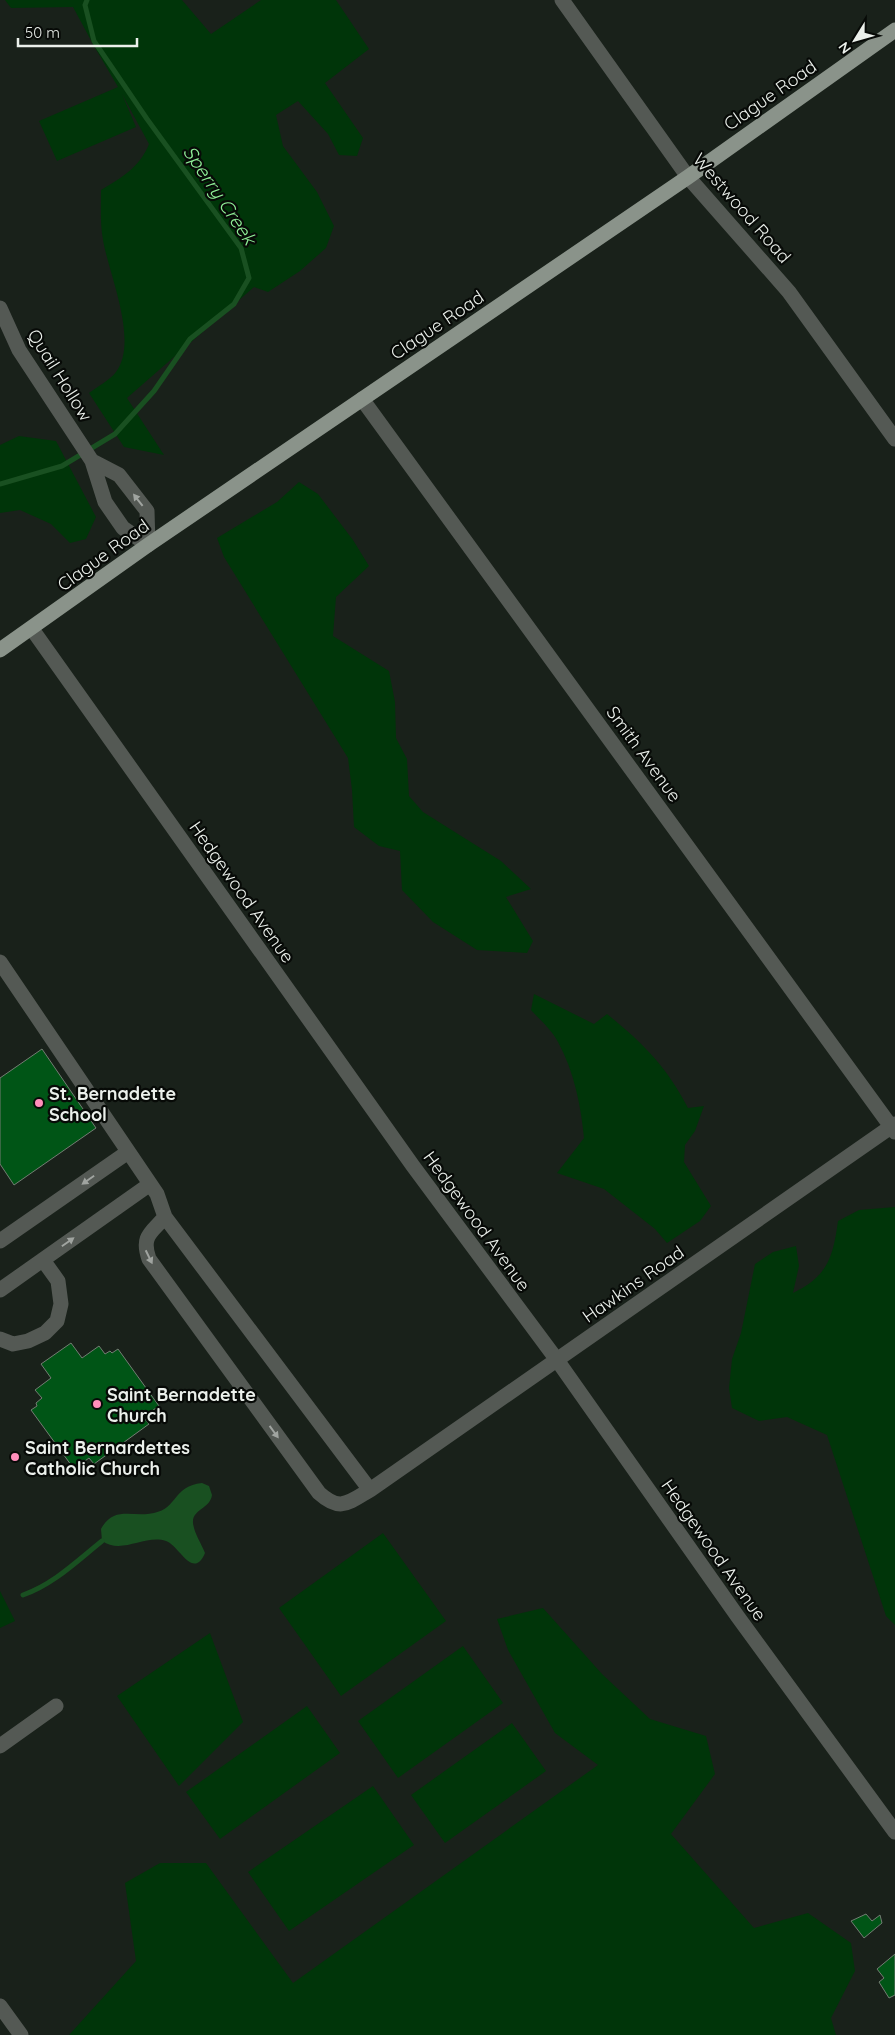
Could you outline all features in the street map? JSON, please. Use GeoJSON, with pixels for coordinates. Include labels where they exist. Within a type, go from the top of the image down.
{"type":"FeatureCollection","features":[{"type":"Feature","properties":{"kind":"main road","name":"Clague Road"},"geometry":{"type":"LineString","coordinates":[[0,650],[32,630],[148,545],[688,177],[895,30]]}},
{"type":"Feature","properties":{"kind":"street","name":"Westwood Road"},"geometry":{"type":"LineString","coordinates":[[562,0],[688,177],[789,292],[895,439]]}},
{"type":"Feature","properties":{"kind":"street","name":"Quail Hollow"},"geometry":{"type":"LineString","coordinates":[[0,308],[19,350],[92,461],[105,502],[123,528],[148,545]]}},
{"type":"Feature","properties":{"kind":"street","name":"Smith Avenue"},"geometry":{"type":"LineString","coordinates":[[362,399],[894,1128]]}},
{"type":"Feature","properties":{"kind":"street","name":"Quail Hollow"},"geometry":{"type":"LineString","coordinates":[[92,461],[119,476],[147,511],[148,545]]}},
{"type":"Feature","properties":{"kind":"street","name":"Hedgewood Avenue"},"geometry":{"type":"LineString","coordinates":[[32,630],[413,1166],[557,1360],[733,1609],[895,1832]]}},
{"type":"Feature","properties":{"kind":"street"},"geometry":{"type":"LineString","coordinates":[[0,962],[150,1184],[165,1217],[370,1490]]}},
{"type":"Feature","properties":{"kind":"street","name":"Hawkins Road"},"geometry":{"type":"LineString","coordinates":[[165,1217],[147,1238],[145,1247],[148,1259],[319,1493],[330,1503],[340,1505],[370,1490],[894,1128]]}},
{"type":"Feature","properties":{"kind":"street"},"geometry":{"type":"LineString","coordinates":[[0,1241],[128,1152]]}},
{"type":"Feature","properties":{"kind":"street"},"geometry":{"type":"LineString","coordinates":[[0,1290],[150,1184]]}},
{"type":"Feature","properties":{"kind":"street"},"geometry":{"type":"LineString","coordinates":[[0,1339],[13,1344],[28,1341],[45,1333],[56,1321],[61,1304],[58,1281],[42,1260]]}},
{"type":"Feature","properties":{"kind":"street"},"geometry":{"type":"LineString","coordinates":[[0,1746],[56,1706]]}},
{"type":"Feature","properties":{"kind":"street"},"geometry":{"type":"LineString","coordinates":[[0,2006],[20,2035]]}},
{"type":"Feature","properties":{"kind":"shaded area"},"geometry":{"type":"Polygon","coordinates":[[[5,0],[182,0],[211,34],[261,0],[336,0],[369,49],[325,83],[363,138],[357,156],[339,155],[328,134],[298,101],[276,115],[283,146],[317,192],[334,226],[326,248],[300,271],[268,292],[254,287],[127,398],[164,455],[124,447],[89,393],[107,381],[116,372],[122,359],[125,343],[124,326],[102,234],[101,190],[123,176],[135,165],[141,159],[149,144],[122,94],[136,127],[57,161],[39,121],[118,87],[73,7],[11,8],[5,0]]]}},
{"type":"Feature","properties":{"kind":"shaded area"},"geometry":{"type":"Polygon","coordinates":[[[19,436],[56,441],[96,517],[86,539],[70,543],[51,524],[20,510],[0,513],[0,445],[19,436]]]}},
{"type":"Feature","properties":{"kind":"shaded area"},"geometry":{"type":"Polygon","coordinates":[[[299,482],[318,494],[353,540],[369,566],[336,597],[333,636],[389,671],[395,702],[396,738],[407,759],[409,796],[423,812],[501,861],[531,889],[506,897],[533,941],[527,953],[477,950],[433,922],[402,890],[400,851],[379,846],[354,827],[348,758],[224,557],[217,538],[277,502],[299,482]]]}},
{"type":"Feature","properties":{"kind":"shaded area"},"geometry":{"type":"Polygon","coordinates":[[[534,994],[594,1024],[607,1014],[653,1056],[672,1080],[688,1108],[704,1106],[695,1131],[685,1145],[684,1162],[711,1206],[700,1221],[667,1243],[655,1229],[604,1189],[557,1173],[584,1138],[583,1126],[576,1089],[564,1053],[553,1033],[531,1010],[534,994]]]}},
{"type":"Feature","properties":{"kind":"shaded area"},"geometry":{"type":"Polygon","coordinates":[[[895,1207],[895,1625],[886,1616],[827,1435],[787,1417],[759,1421],[732,1408],[729,1388],[732,1359],[741,1333],[755,1264],[773,1252],[796,1246],[799,1266],[793,1293],[814,1280],[827,1264],[834,1245],[838,1221],[859,1210],[895,1207]]]}},
{"type":"Feature","properties":{"kind":"shaded area"},"geometry":{"type":"Polygon","coordinates":[[[202,1483],[209,1486],[212,1495],[211,1500],[193,1518],[195,1530],[205,1553],[196,1564],[191,1563],[166,1541],[150,1540],[117,1546],[102,1541],[101,1529],[112,1517],[125,1514],[154,1513],[162,1510],[168,1507],[180,1492],[193,1485],[202,1483]]]}},
{"type":"Feature","properties":{"kind":"shaded area"},"geometry":{"type":"Polygon","coordinates":[[[383,1533],[446,1621],[341,1696],[279,1608],[383,1533]]]}},
{"type":"Feature","properties":{"kind":"shaded area"},"geometry":{"type":"Polygon","coordinates":[[[0,1591],[15,1621],[0,1628],[0,1591]]]}},
{"type":"Feature","properties":{"kind":"shaded area"},"geometry":{"type":"Polygon","coordinates":[[[543,1608],[602,1674],[650,1719],[706,1736],[715,1774],[671,1834],[754,1928],[808,1913],[851,1943],[855,1971],[831,2018],[836,2035],[69,2035],[136,1961],[125,1883],[160,1863],[206,1863],[293,1983],[598,1765],[555,1733],[508,1650],[497,1619],[543,1608]]]}},
{"type":"Feature","properties":{"kind":"shaded area"},"geometry":{"type":"Polygon","coordinates":[[[210,1633],[243,1722],[179,1786],[117,1696],[210,1633]]]}},
{"type":"Feature","properties":{"kind":"shaded area"},"geometry":{"type":"Polygon","coordinates":[[[463,1646],[503,1703],[398,1778],[358,1721],[463,1646]]]}},
{"type":"Feature","properties":{"kind":"shaded area"},"geometry":{"type":"Polygon","coordinates":[[[307,1706],[340,1753],[220,1839],[186,1792],[307,1706]]]}},
{"type":"Feature","properties":{"kind":"shaded area"},"geometry":{"type":"Polygon","coordinates":[[[512,1723],[546,1771],[445,1843],[411,1795],[512,1723]]]}},
{"type":"Feature","properties":{"kind":"shaded area"},"geometry":{"type":"Polygon","coordinates":[[[373,1786],[414,1845],[289,1931],[248,1872],[373,1786]]]}},
{"type":"Feature","properties":{"kind":"building","name":"St. Bernadette School"},"geometry":{"type":"Polygon","coordinates":[[[42,1049],[96,1128],[14,1185],[0,1164],[0,1078],[42,1049]]]}},
{"type":"Feature","properties":{"kind":"building","name":"Saint Bernadette Church"},"geometry":{"type":"Polygon","coordinates":[[[71,1343],[82,1358],[99,1346],[105,1354],[110,1351],[112,1353],[118,1349],[159,1406],[143,1417],[149,1424],[94,1464],[89,1458],[74,1469],[31,1410],[37,1406],[36,1403],[42,1398],[35,1390],[51,1378],[41,1364],[71,1343]]]}},
{"type":"Feature","properties":{"kind":"building"},"geometry":{"type":"Polygon","coordinates":[[[866,1914],[872,1921],[880,1915],[882,1923],[864,1938],[851,1921],[866,1914]]]}},
{"type":"Feature","properties":{"kind":"building"},"geometry":{"type":"Polygon","coordinates":[[[895,1954],[895,1995],[889,1998],[879,1982],[884,1978],[877,1969],[895,1954]]]}},
{"type":"Feature","properties":{"kind":"waterway","name":"Sperry Creek"},"geometry":{"type":"LineString","coordinates":[[0,484],[62,466],[115,434],[154,391],[190,339],[234,304],[249,278],[241,248],[147,119],[94,41],[85,5],[87,0]]}},
{"type":"Feature","properties":{"kind":"waterway"},"geometry":{"type":"LineString","coordinates":[[23,1595],[45,1585],[102,1541]]}},
{"type":"Feature","properties":{"kind":"place","name":"St. Bernadette School"},"geometry":{"type":"Point","coordinates":[39,1103]}},
{"type":"Feature","properties":{"kind":"place","name":"Saint Bernadette Church"},"geometry":{"type":"Point","coordinates":[97,1404]}},
{"type":"Feature","properties":{"kind":"place","name":"Saint Bernardettes Catholic Church"},"geometry":{"type":"Point","coordinates":[15,1457]}}]}
